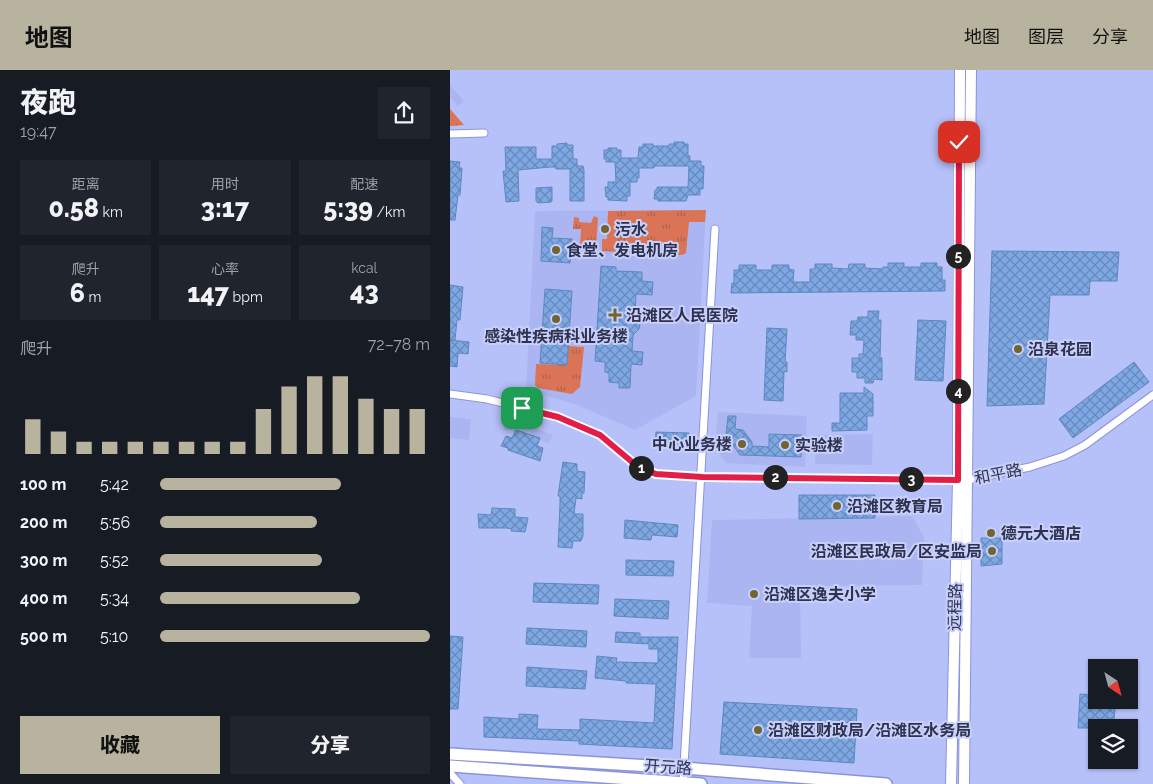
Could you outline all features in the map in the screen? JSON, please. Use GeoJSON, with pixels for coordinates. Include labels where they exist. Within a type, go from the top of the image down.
{"type":"FeatureCollection","features":[{"type":"Feature","properties":{"kind":"main road","name":"远程路"},"geometry":{"type":"LineString","coordinates":[[960,70],[964,784]]}},
{"type":"Feature","properties":{"kind":"main road","name":"远程路"},"geometry":{"type":"LineString","coordinates":[[950,784],[963,480],[971,70]]}},
{"type":"Feature","properties":{"kind":"main road","name":"开元路"},"geometry":{"type":"LineString","coordinates":[[450,754],[684,768],[886,784]]}},
{"type":"Feature","properties":{"kind":"main road","name":"开元路"},"geometry":{"type":"LineString","coordinates":[[450,766],[701,784]]}},
{"type":"Feature","properties":{"kind":"street"},"geometry":{"type":"LineString","coordinates":[[450,134],[484,132]]}},
{"type":"Feature","properties":{"kind":"street"},"geometry":{"type":"LineString","coordinates":[[683,783],[715,229]]}},
{"type":"Feature","properties":{"kind":"street","name":"和平路"},"geometry":{"type":"LineString","coordinates":[[450,394],[487,399],[558,417],[600,435],[638,467],[656,474],[702,477],[963,480],[1030,467],[1064,456],[1085,445],[1153,395]]}},
{"type":"Feature","properties":{"kind":"street"},"geometry":{"type":"LineString","coordinates":[[450,773],[460,784]]}},
{"type":"Feature","properties":{"kind":"shaded area"},"geometry":{"type":"Polygon","coordinates":[[[450,85],[464,101],[458,106],[450,97],[450,85]]]}},
{"type":"Feature","properties":{"kind":"shaded area","name":"沿滩区人民医院"},"geometry":{"type":"Polygon","coordinates":[[[706,210],[696,396],[635,430],[575,404],[526,390],[535,211],[706,210]]]}},
{"type":"Feature","properties":{"kind":"shaded area"},"geometry":{"type":"Polygon","coordinates":[[[718,412],[807,416],[805,467],[726,463],[715,448],[718,412]]]}},
{"type":"Feature","properties":{"kind":"shaded area"},"geometry":{"type":"Polygon","coordinates":[[[450,417],[471,419],[469,440],[450,438],[450,417]]]}},
{"type":"Feature","properties":{"kind":"shaded area"},"geometry":{"type":"Polygon","coordinates":[[[504,420],[515,421],[553,435],[549,443],[539,440],[540,438],[530,434],[531,432],[504,430],[504,420]]]}},
{"type":"Feature","properties":{"kind":"shaded area"},"geometry":{"type":"Polygon","coordinates":[[[873,434],[872,465],[815,464],[816,435],[873,434]]]}},
{"type":"Feature","properties":{"kind":"shaded area","name":"沿滩区逸夫小学"},"geometry":{"type":"Polygon","coordinates":[[[912,516],[924,537],[922,585],[800,586],[801,658],[749,658],[752,606],[707,603],[712,520],[912,516]]]}},
{"type":"Feature","properties":{"kind":"green space"},"geometry":{"type":"Polygon","coordinates":[[[450,109],[464,125],[450,126],[450,109]]]}},
{"type":"Feature","properties":{"kind":"green space"},"geometry":{"type":"Polygon","coordinates":[[[706,210],[705,222],[689,222],[686,253],[682,255],[602,251],[602,239],[607,239],[608,211],[706,210]]]}},
{"type":"Feature","properties":{"kind":"green space"},"geometry":{"type":"Polygon","coordinates":[[[594,216],[598,218],[596,247],[593,251],[583,250],[580,246],[581,229],[573,229],[574,217],[579,218],[579,222],[591,223],[594,216]]]}},
{"type":"Feature","properties":{"kind":"green space"},"geometry":{"type":"Polygon","coordinates":[[[568,346],[584,347],[580,387],[572,394],[538,388],[535,385],[536,364],[567,365],[568,346]]]}},
{"type":"Feature","properties":{"kind":"building"},"geometry":{"type":"Polygon","coordinates":[[[674,142],[688,144],[690,161],[701,161],[701,166],[704,166],[703,189],[700,189],[700,195],[688,195],[686,201],[658,201],[658,199],[654,199],[657,187],[688,187],[689,166],[654,166],[654,168],[639,168],[637,182],[630,182],[630,196],[627,196],[627,201],[608,200],[605,187],[608,187],[608,182],[616,182],[615,162],[606,162],[604,150],[617,148],[616,150],[621,150],[621,158],[638,158],[639,147],[643,147],[643,144],[669,146],[669,144],[674,144],[674,142]]]}},
{"type":"Feature","properties":{"kind":"building"},"geometry":{"type":"Polygon","coordinates":[[[567,143],[567,145],[573,145],[573,159],[577,159],[577,166],[583,166],[584,201],[570,201],[570,169],[550,167],[518,170],[519,201],[506,202],[503,171],[506,171],[505,147],[536,147],[536,159],[552,159],[552,146],[567,143]]]}},
{"type":"Feature","properties":{"kind":"building"},"geometry":{"type":"Polygon","coordinates":[[[450,161],[460,162],[459,168],[462,168],[460,195],[458,195],[455,220],[450,220],[450,161]]]}},
{"type":"Feature","properties":{"kind":"building"},"geometry":{"type":"Polygon","coordinates":[[[552,187],[551,202],[538,203],[536,201],[536,188],[552,187]]]}},
{"type":"Feature","properties":{"kind":"building","name":"食堂、发电机房"},"geometry":{"type":"Polygon","coordinates":[[[542,227],[553,228],[552,238],[572,239],[570,263],[541,261],[542,227]]]}},
{"type":"Feature","properties":{"kind":"building","name":"沿泉花园"},"geometry":{"type":"Polygon","coordinates":[[[992,251],[1119,252],[1117,281],[1090,281],[1089,295],[1050,295],[1044,404],[987,406],[992,251]]]}},
{"type":"Feature","properties":{"kind":"building"},"geometry":{"type":"Polygon","coordinates":[[[888,263],[904,263],[904,267],[921,267],[921,263],[937,263],[937,267],[942,267],[942,280],[945,280],[945,291],[731,293],[732,283],[734,283],[734,270],[739,270],[739,265],[756,265],[756,270],[772,270],[772,265],[789,265],[789,269],[794,270],[793,282],[810,282],[810,269],[815,269],[815,264],[832,264],[832,268],[848,269],[849,264],[865,264],[865,268],[883,269],[883,267],[888,267],[888,263]]]}},
{"type":"Feature","properties":{"kind":"building"},"geometry":{"type":"Polygon","coordinates":[[[601,266],[616,267],[616,271],[642,272],[642,281],[653,282],[652,295],[636,294],[635,311],[639,317],[640,324],[639,329],[633,335],[632,351],[643,352],[642,365],[631,364],[630,388],[619,388],[619,383],[609,382],[609,373],[605,372],[605,362],[595,361],[601,266]]]}},
{"type":"Feature","properties":{"kind":"building"},"geometry":{"type":"Polygon","coordinates":[[[450,285],[463,287],[460,320],[457,320],[455,340],[450,340],[450,285]]]}},
{"type":"Feature","properties":{"kind":"building","name":"感染性疾病科业务楼"},"geometry":{"type":"Polygon","coordinates":[[[545,289],[572,291],[567,365],[540,363],[545,289]]]}},
{"type":"Feature","properties":{"kind":"building"},"geometry":{"type":"Polygon","coordinates":[[[868,311],[879,311],[878,320],[881,320],[880,358],[882,358],[882,380],[874,379],[873,383],[865,383],[865,378],[857,378],[857,372],[852,372],[852,358],[859,358],[859,354],[863,354],[864,340],[856,340],[856,335],[850,335],[851,321],[857,321],[858,317],[868,317],[868,311]]]}},
{"type":"Feature","properties":{"kind":"building"},"geometry":{"type":"Polygon","coordinates":[[[918,320],[946,321],[943,381],[915,380],[918,320]]]}},
{"type":"Feature","properties":{"kind":"building"},"geometry":{"type":"Polygon","coordinates":[[[767,328],[787,329],[785,362],[787,362],[787,372],[784,371],[783,401],[764,400],[767,328]]]}},
{"type":"Feature","properties":{"kind":"building"},"geometry":{"type":"Polygon","coordinates":[[[450,340],[469,342],[468,354],[458,353],[457,367],[450,366],[450,340]]]}},
{"type":"Feature","properties":{"kind":"building"},"geometry":{"type":"Polygon","coordinates":[[[1134,362],[1149,382],[1073,438],[1059,419],[1134,362]]]}},
{"type":"Feature","properties":{"kind":"building"},"geometry":{"type":"Polygon","coordinates":[[[864,387],[873,394],[873,416],[867,416],[867,430],[832,431],[832,423],[840,423],[840,393],[864,393],[864,387]]]}},
{"type":"Feature","properties":{"kind":"building"},"geometry":{"type":"Polygon","coordinates":[[[728,416],[736,416],[735,429],[743,430],[752,442],[752,446],[769,447],[769,434],[802,435],[801,457],[740,455],[726,435],[728,416]]]}},
{"type":"Feature","properties":{"kind":"building"},"geometry":{"type":"Polygon","coordinates":[[[516,430],[540,438],[537,446],[543,448],[540,461],[501,446],[506,436],[512,438],[516,430]]]}},
{"type":"Feature","properties":{"kind":"building"},"geometry":{"type":"Polygon","coordinates":[[[656,432],[689,433],[688,448],[678,448],[678,450],[655,447],[656,432]]]}},
{"type":"Feature","properties":{"kind":"building"},"geometry":{"type":"Polygon","coordinates":[[[563,462],[577,464],[577,471],[585,472],[584,493],[582,493],[582,499],[576,498],[574,514],[583,514],[583,536],[581,541],[573,541],[572,548],[558,547],[560,496],[558,496],[563,462]]]}},
{"type":"Feature","properties":{"kind":"building","name":"沿滩区教育局"},"geometry":{"type":"Polygon","coordinates":[[[799,495],[875,495],[875,518],[799,519],[799,495]]]}},
{"type":"Feature","properties":{"kind":"building"},"geometry":{"type":"Polygon","coordinates":[[[492,508],[515,509],[515,517],[528,518],[525,532],[511,531],[512,529],[507,528],[479,528],[478,514],[491,515],[492,508]]]}},
{"type":"Feature","properties":{"kind":"building"},"geometry":{"type":"Polygon","coordinates":[[[625,520],[678,525],[677,537],[652,535],[651,540],[624,538],[625,520]]]}},
{"type":"Feature","properties":{"kind":"building","name":"沿滩区民政局/区安监局"},"geometry":{"type":"Polygon","coordinates":[[[981,538],[1002,538],[1002,564],[981,566],[981,538]]]}},
{"type":"Feature","properties":{"kind":"building"},"geometry":{"type":"Polygon","coordinates":[[[626,560],[674,561],[673,576],[626,575],[626,560]]]}},
{"type":"Feature","properties":{"kind":"building"},"geometry":{"type":"Polygon","coordinates":[[[534,583],[599,585],[598,604],[533,602],[534,583]]]}},
{"type":"Feature","properties":{"kind":"building"},"geometry":{"type":"Polygon","coordinates":[[[615,599],[669,601],[668,619],[614,616],[615,599]]]}},
{"type":"Feature","properties":{"kind":"building"},"geometry":{"type":"Polygon","coordinates":[[[527,628],[587,631],[586,647],[526,644],[527,628]]]}},
{"type":"Feature","properties":{"kind":"building"},"geometry":{"type":"Polygon","coordinates":[[[616,632],[640,633],[640,637],[678,637],[672,749],[579,744],[579,741],[484,737],[484,717],[519,719],[519,714],[538,715],[537,729],[580,730],[580,719],[654,723],[656,684],[626,683],[626,681],[595,678],[597,656],[617,658],[616,662],[658,663],[658,649],[649,649],[649,644],[615,642],[616,632]]]}},
{"type":"Feature","properties":{"kind":"building"},"geometry":{"type":"Polygon","coordinates":[[[450,636],[463,637],[458,709],[450,709],[450,636]]]}},
{"type":"Feature","properties":{"kind":"building"},"geometry":{"type":"Polygon","coordinates":[[[527,667],[587,671],[585,689],[526,686],[527,667]]]}},
{"type":"Feature","properties":{"kind":"building"},"geometry":{"type":"Polygon","coordinates":[[[1080,694],[1088,694],[1088,709],[1115,709],[1114,719],[1088,719],[1088,728],[1078,728],[1080,694]]]}},
{"type":"Feature","properties":{"kind":"building"},"geometry":{"type":"Polygon","coordinates":[[[724,702],[857,709],[854,763],[720,754],[724,702]]]}},
{"type":"Feature","properties":{"kind":"place","name":"污水"},"geometry":{"type":"Point","coordinates":[605,229]}},
{"type":"Feature","properties":{"kind":"place","name":"食堂、发电机房"},"geometry":{"type":"Point","coordinates":[556,250]}},
{"type":"Feature","properties":{"kind":"place","name":"沿滩区人民医院"},"geometry":{"type":"Point","coordinates":[615,315]}},
{"type":"Feature","properties":{"kind":"place","name":"感染性疾病科业务楼"},"geometry":{"type":"Point","coordinates":[556,319]}},
{"type":"Feature","properties":{"kind":"place","name":"沿泉花园"},"geometry":{"type":"Point","coordinates":[1018,349]}},
{"type":"Feature","properties":{"kind":"place","name":"中心业务楼"},"geometry":{"type":"Point","coordinates":[742,444]}},
{"type":"Feature","properties":{"kind":"place","name":"实验楼"},"geometry":{"type":"Point","coordinates":[785,445]}},
{"type":"Feature","properties":{"kind":"place","name":"沿滩区教育局"},"geometry":{"type":"Point","coordinates":[837,506]}},
{"type":"Feature","properties":{"kind":"place","name":"德元大酒店"},"geometry":{"type":"Point","coordinates":[991,533]}},
{"type":"Feature","properties":{"kind":"place","name":"沿滩区民政局/区安监局"},"geometry":{"type":"Point","coordinates":[992,551]}},
{"type":"Feature","properties":{"kind":"place","name":"沿滩区逸夫小学"},"geometry":{"type":"Point","coordinates":[754,594]}},
{"type":"Feature","properties":{"kind":"place","name":"沿滩区财政局/沿滩区水务局"},"geometry":{"type":"Point","coordinates":[758,730]}},
{"type":"Feature","properties":{"kind":"route"},"geometry":{"type":"LineString","coordinates":[[522,408],[558,417],[600,435],[638,467],[656,474],[702,477],[958,480],[959,142]]}}]}
